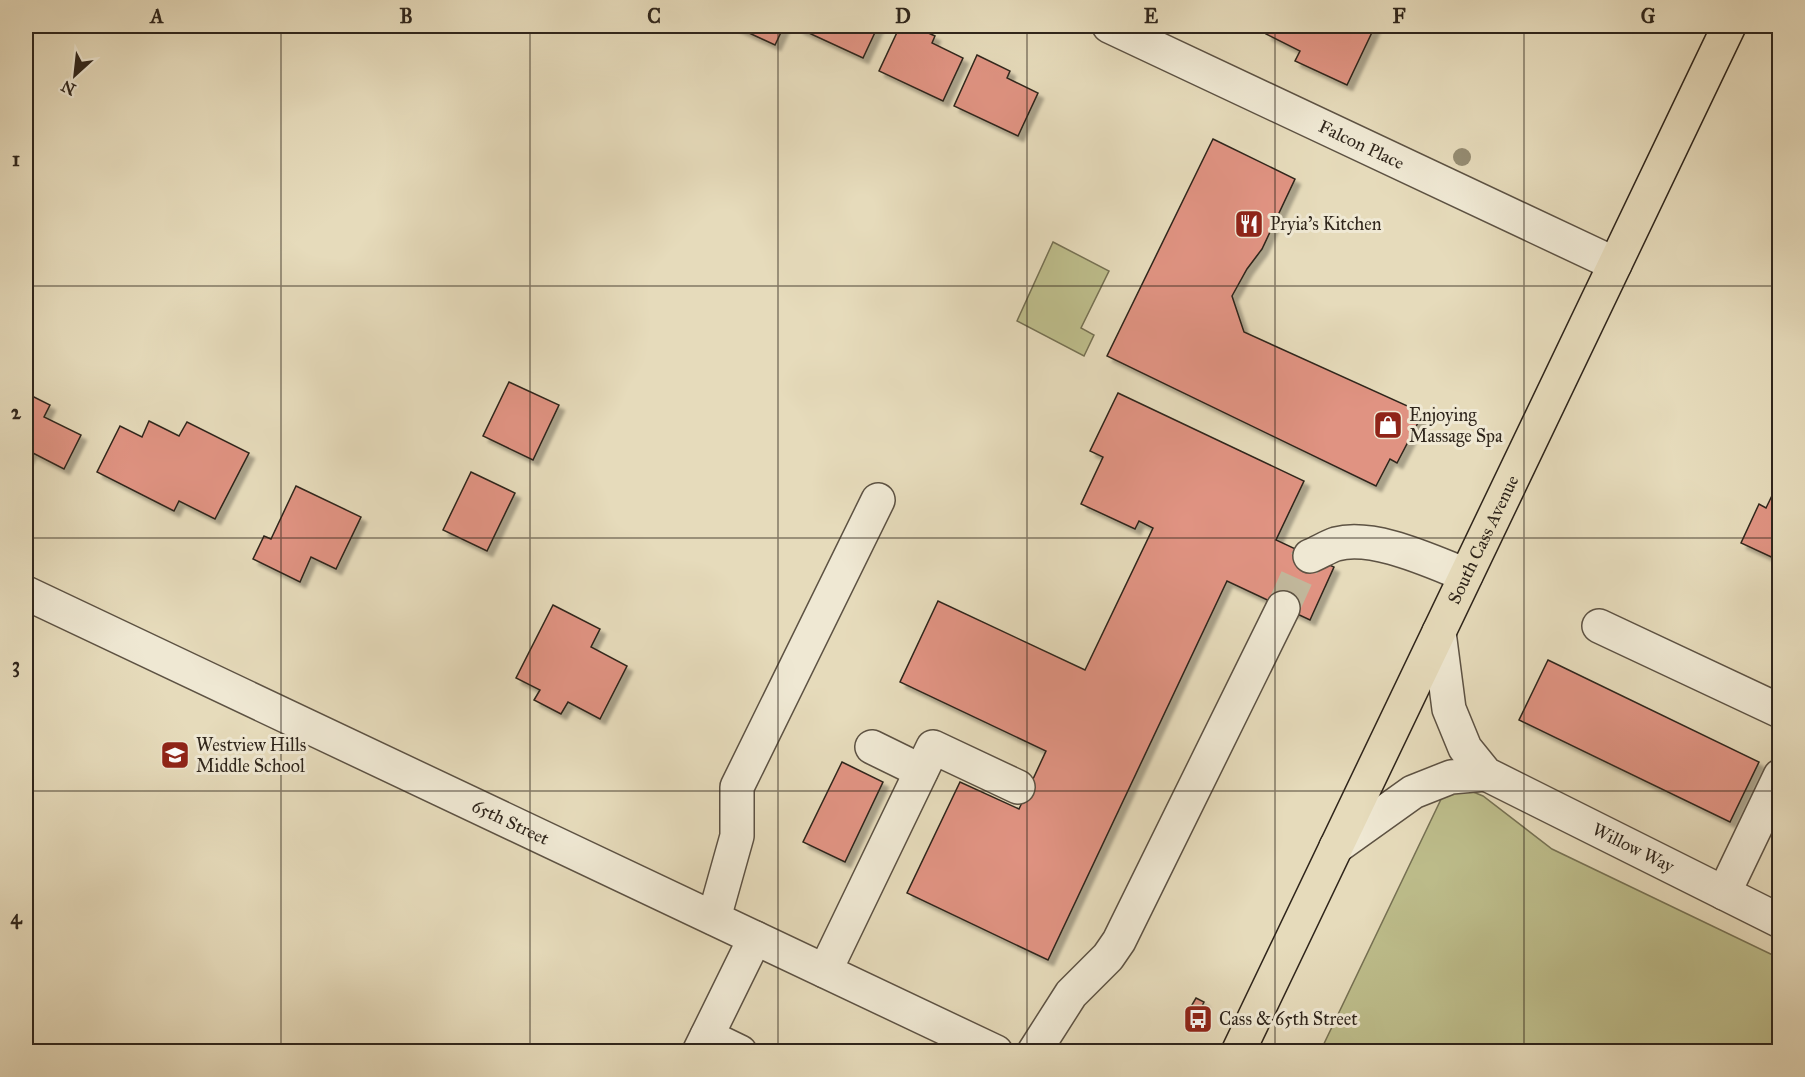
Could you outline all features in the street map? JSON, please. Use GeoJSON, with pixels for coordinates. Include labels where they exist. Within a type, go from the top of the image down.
{"type":"FeatureCollection","features":[{"type":"Feature","properties":{"kind":"main road","name":"South Cass Avenue"},"geometry":{"type":"LineString","coordinates":[[1238,1052],[1729,26]]}},
{"type":"Feature","properties":{"kind":"street","name":"Falcon Place"},"geometry":{"type":"LineString","coordinates":[[1109,26],[1615,264]]}},
{"type":"Feature","properties":{"kind":"street"},"geometry":{"type":"LineString","coordinates":[[714,918],[737,836],[737,787],[878,500]]}},
{"type":"Feature","properties":{"kind":"street"},"geometry":{"type":"LineString","coordinates":[[1310,556],[1336,544],[1369,542],[1410,553],[1466,575]]}},
{"type":"Feature","properties":{"kind":"street","name":"65th Street"},"geometry":{"type":"LineString","coordinates":[[26,593],[996,1052]]}},
{"type":"Feature","properties":{"kind":"street"},"geometry":{"type":"LineString","coordinates":[[1034,1052],[1071,994],[1108,957],[1119,941],[1283,608]]}},
{"type":"Feature","properties":{"kind":"street"},"geometry":{"type":"LineString","coordinates":[[1599,626],[1779,711]]}},
{"type":"Feature","properties":{"kind":"street","name":"Willow Way"},"geometry":{"type":"LineString","coordinates":[[1439,632],[1449,709],[1465,748],[1486,774],[1779,921]]}},
{"type":"Feature","properties":{"kind":"street"},"geometry":{"type":"LineString","coordinates":[[872,747],[921,771]]}},
{"type":"Feature","properties":{"kind":"street"},"geometry":{"type":"LineString","coordinates":[[825,971],[933,747],[1018,787]]}},
{"type":"Feature","properties":{"kind":"street"},"geometry":{"type":"LineString","coordinates":[[1336,847],[1413,792],[1451,777],[1486,774]]}},
{"type":"Feature","properties":{"kind":"street"},"geometry":{"type":"LineString","coordinates":[[1724,893],[1779,776]]}},
{"type":"Feature","properties":{"kind":"street"},"geometry":{"type":"LineString","coordinates":[[740,1052],[703,1044],[755,938]]}},
{"type":"Feature","properties":{"kind":"green space"},"geometry":{"type":"Polygon","coordinates":[[[1053,242],[1109,271],[1081,328],[1094,335],[1084,356],[1017,321],[1053,242]]]}},
{"type":"Feature","properties":{"kind":"green space"},"geometry":{"type":"Polygon","coordinates":[[[1466,789],[1483,796],[1552,849],[1779,958],[1779,1051],[1320,1052],[1445,791],[1466,789]]]}},
{"type":"Feature","properties":{"kind":"building"},"geometry":{"type":"Polygon","coordinates":[[[734,26],[784,26],[775,45],[734,26]]]}},
{"type":"Feature","properties":{"kind":"building"},"geometry":{"type":"Polygon","coordinates":[[[800,26],[878,26],[863,58],[798,28],[800,26]]]}},
{"type":"Feature","properties":{"kind":"building"},"geometry":{"type":"Polygon","coordinates":[[[900,26],[913,26],[935,36],[932,43],[963,58],[943,101],[879,71],[900,26]]]}},
{"type":"Feature","properties":{"kind":"building"},"geometry":{"type":"Polygon","coordinates":[[[1270,26],[1375,26],[1347,85],[1295,61],[1300,51],[1266,34],[1270,26]]]}},
{"type":"Feature","properties":{"kind":"building"},"geometry":{"type":"Polygon","coordinates":[[[977,55],[1010,71],[1007,78],[1038,93],[1018,136],[954,106],[977,55]]]}},
{"type":"Feature","properties":{"kind":"building"},"geometry":{"type":"Polygon","coordinates":[[[1213,139],[1295,179],[1262,249],[1247,269],[1232,296],[1244,332],[1423,413],[1397,463],[1390,459],[1376,486],[1107,356],[1213,139]]]}},
{"type":"Feature","properties":{"kind":"building"},"geometry":{"type":"Polygon","coordinates":[[[509,382],[559,405],[533,460],[483,436],[509,382]]]}},
{"type":"Feature","properties":{"kind":"building"},"geometry":{"type":"Polygon","coordinates":[[[26,393],[50,405],[44,417],[81,435],[64,469],[31,452],[26,458],[26,393]]]}},
{"type":"Feature","properties":{"kind":"building"},"geometry":{"type":"Polygon","coordinates":[[[1118,393],[1304,481],[1276,540],[1334,567],[1310,620],[1227,581],[1048,960],[907,893],[960,782],[1019,809],[1046,751],[900,682],[938,601],[1085,670],[1153,528],[1139,521],[1135,529],[1081,504],[1103,457],[1090,451],[1118,393]]]}},
{"type":"Feature","properties":{"kind":"building"},"geometry":{"type":"Polygon","coordinates":[[[149,421],[179,436],[187,422],[249,453],[215,519],[179,501],[174,511],[97,472],[120,426],[142,437],[149,421]]]}},
{"type":"Feature","properties":{"kind":"building"},"geometry":{"type":"Polygon","coordinates":[[[471,472],[515,493],[487,551],[443,530],[471,472]]]}},
{"type":"Feature","properties":{"kind":"building"},"geometry":{"type":"Polygon","coordinates":[[[1780,479],[1780,561],[1741,543],[1759,504],[1766,508],[1780,479]]]}},
{"type":"Feature","properties":{"kind":"building"},"geometry":{"type":"Polygon","coordinates":[[[296,486],[361,517],[336,569],[311,557],[300,582],[253,559],[264,536],[271,539],[296,486]]]}},
{"type":"Feature","properties":{"kind":"building"},"geometry":{"type":"Polygon","coordinates":[[[553,605],[600,629],[591,647],[627,666],[600,719],[568,702],[561,714],[534,700],[540,690],[516,678],[553,605]]]}},
{"type":"Feature","properties":{"kind":"building"},"geometry":{"type":"Polygon","coordinates":[[[1548,660],[1759,762],[1730,822],[1519,720],[1548,660]]]}},
{"type":"Feature","properties":{"kind":"building"},"geometry":{"type":"Polygon","coordinates":[[[842,762],[883,782],[845,862],[803,842],[842,762]]]}},
{"type":"Feature","properties":{"kind":"building"},"geometry":{"type":"Polygon","coordinates":[[[1196,998],[1204,1002],[1198,1014],[1189,1010],[1196,998]]]}},
{"type":"Feature","properties":{"kind":"tunnel"},"geometry":{"type":"LineString","coordinates":[[1283,608],[1302,566],[1310,556]]}},
{"type":"Feature","properties":{"kind":"place","name":"Pryia's Kitchen"},"geometry":{"type":"Point","coordinates":[1249,224]}},
{"type":"Feature","properties":{"kind":"place","name":"Enjoying Massage Spa"},"geometry":{"type":"Point","coordinates":[1388,425]}},
{"type":"Feature","properties":{"kind":"place","name":"Westview Hills Middle School"},"geometry":{"type":"Point","coordinates":[175,755]}},
{"type":"Feature","properties":{"kind":"place","name":"Cass & 65th Street"},"geometry":{"type":"Point","coordinates":[1198,1019]}}]}
